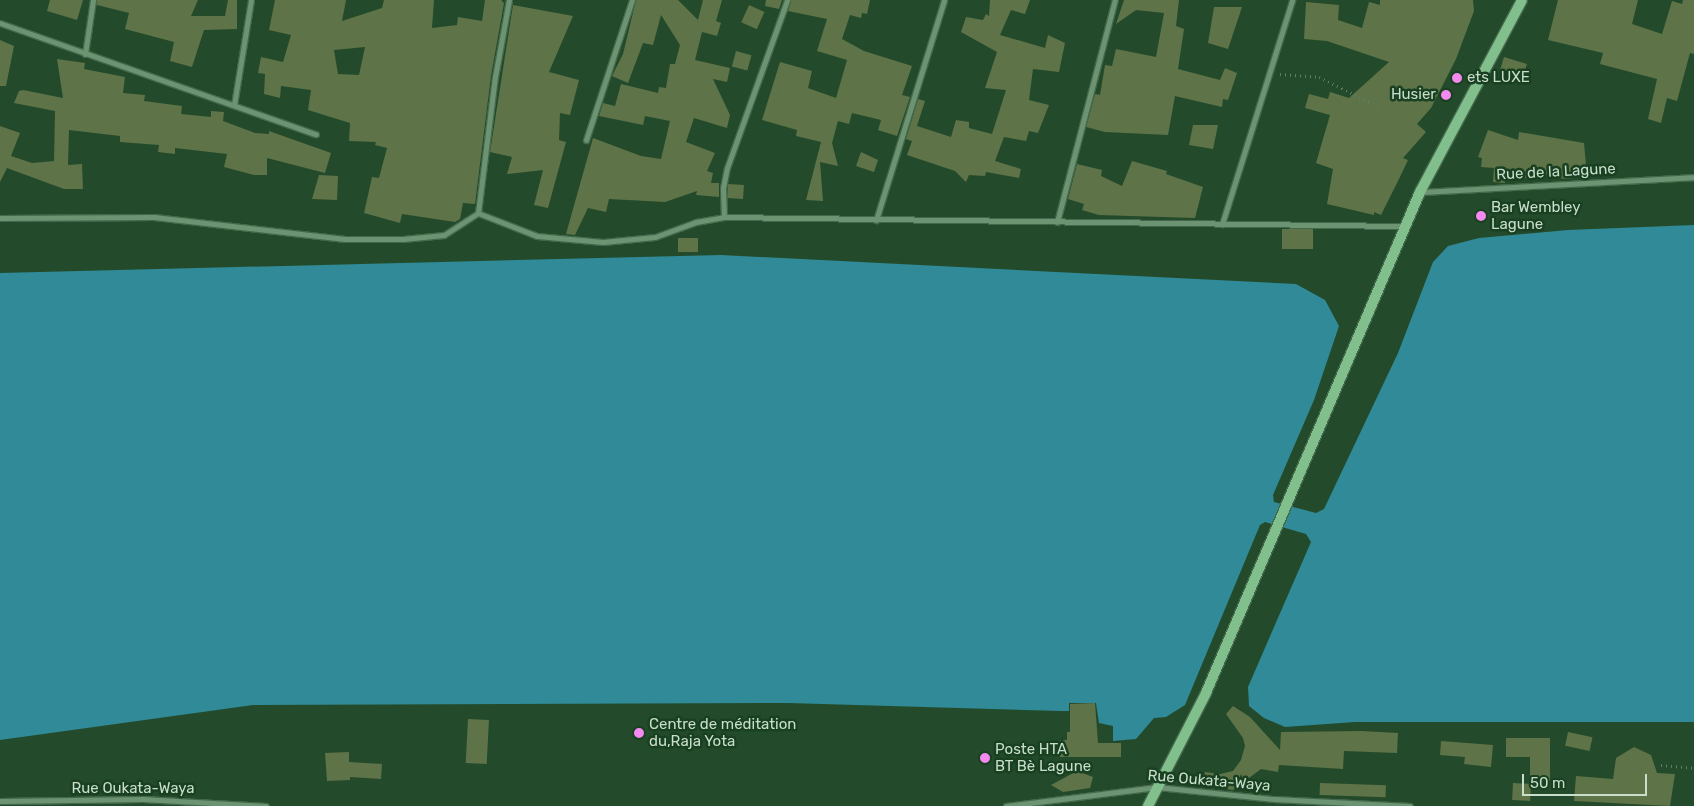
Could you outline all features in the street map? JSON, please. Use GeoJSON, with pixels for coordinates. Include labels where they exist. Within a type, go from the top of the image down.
{"type":"FeatureCollection","features":[{"type":"Feature","properties":{"kind":"main road"},"geometry":{"type":"LineString","coordinates":[[1148,806],[1206,694],[1420,192],[1522,0]]}},
{"type":"Feature","properties":{"kind":"street"},"geometry":{"type":"LineString","coordinates":[[85,54],[93,0]]}},
{"type":"Feature","properties":{"kind":"street"},"geometry":{"type":"LineString","coordinates":[[234,105],[251,0]]}},
{"type":"Feature","properties":{"kind":"street"},"geometry":{"type":"LineString","coordinates":[[478,214],[495,77],[508,0]]}},
{"type":"Feature","properties":{"kind":"street"},"geometry":{"type":"LineString","coordinates":[[586,140],[632,0]]}},
{"type":"Feature","properties":{"kind":"street"},"geometry":{"type":"LineString","coordinates":[[724,217],[723,188],[727,168],[787,0]]}},
{"type":"Feature","properties":{"kind":"street"},"geometry":{"type":"LineString","coordinates":[[876,220],[944,0]]}},
{"type":"Feature","properties":{"kind":"street"},"geometry":{"type":"LineString","coordinates":[[1057,222],[1115,0]]}},
{"type":"Feature","properties":{"kind":"street"},"geometry":{"type":"LineString","coordinates":[[1222,224],[1272,74],[1292,0]]}},
{"type":"Feature","properties":{"kind":"street"},"geometry":{"type":"LineString","coordinates":[[0,23],[316,134]]}},
{"type":"Feature","properties":{"kind":"street","name":"Rue de la Lagune"},"geometry":{"type":"LineString","coordinates":[[1420,192],[1694,177]]}},
{"type":"Feature","properties":{"kind":"street"},"geometry":{"type":"LineString","coordinates":[[478,214],[537,236],[603,242],[655,237],[696,222],[724,217],[1406,226]]}},
{"type":"Feature","properties":{"kind":"street"},"geometry":{"type":"LineString","coordinates":[[0,218],[154,217],[345,239],[403,239],[444,235],[478,214]]}},
{"type":"Feature","properties":{"kind":"street","name":"Rue Oukata-Waya"},"geometry":{"type":"LineString","coordinates":[[1006,806],[1157,787],[1274,800],[1410,806]]}},
{"type":"Feature","properties":{"kind":"street","name":"Rue Oukata-Waya"},"geometry":{"type":"LineString","coordinates":[[0,801],[266,806]]}},
{"type":"Feature","properties":{"kind":"path"},"geometry":{"type":"LineString","coordinates":[[1272,74],[1318,77],[1378,106]]}},
{"type":"Feature","properties":{"kind":"path"},"geometry":{"type":"LineString","coordinates":[[1661,766],[1694,768]]}},
{"type":"Feature","properties":{"kind":"water"},"geometry":{"type":"Polygon","coordinates":[[[1694,225],[1694,722],[1355,722],[1285,727],[1264,718],[1249,706],[1248,687],[1311,542],[1306,534],[1265,522],[1260,525],[1185,705],[1166,717],[1154,718],[1136,739],[1113,741],[1113,726],[1099,723],[1096,703],[1069,703],[1069,711],[1061,711],[788,703],[253,705],[0,740],[0,273],[721,255],[1296,284],[1325,300],[1339,326],[1314,400],[1273,495],[1274,502],[1316,513],[1324,509],[1398,353],[1433,262],[1448,246],[1479,238],[1568,230],[1694,225]]]}},
{"type":"Feature","properties":{"kind":"building"},"geometry":{"type":"Polygon","coordinates":[[[50,0],[83,0],[77,20],[47,11],[50,0]]]}},
{"type":"Feature","properties":{"kind":"building"},"geometry":{"type":"Polygon","coordinates":[[[97,0],[198,0],[191,16],[225,16],[228,0],[237,0],[237,29],[204,30],[192,67],[170,61],[174,42],[125,29],[129,13],[97,5],[97,0]]]}},
{"type":"Feature","properties":{"kind":"building"},"geometry":{"type":"Polygon","coordinates":[[[275,0],[346,0],[342,21],[382,8],[384,0],[434,0],[432,28],[457,25],[458,17],[482,21],[485,0],[501,0],[504,3],[491,76],[475,204],[463,203],[460,219],[455,222],[402,214],[400,223],[364,213],[372,177],[379,178],[387,148],[375,145],[376,142],[349,141],[350,123],[308,110],[311,90],[281,86],[280,98],[264,94],[265,74],[258,73],[261,57],[283,62],[291,35],[269,30],[275,0]],[[365,47],[334,50],[338,74],[359,75],[365,47]]]}},
{"type":"Feature","properties":{"kind":"building"},"geometry":{"type":"Polygon","coordinates":[[[636,0],[678,0],[698,20],[703,0],[722,0],[716,21],[721,23],[717,36],[702,32],[695,60],[730,68],[727,82],[713,79],[730,115],[727,128],[694,118],[686,142],[715,153],[707,171],[713,173],[711,183],[719,183],[719,197],[696,195],[697,191],[665,202],[609,199],[606,212],[588,208],[575,235],[566,234],[593,138],[641,156],[661,159],[670,121],[645,116],[643,125],[599,116],[603,103],[615,106],[621,84],[658,93],[659,87],[666,88],[670,64],[675,64],[680,45],[661,15],[653,45],[643,43],[628,83],[612,76],[623,54],[636,0]]]}},
{"type":"Feature","properties":{"kind":"building"},"geometry":{"type":"Polygon","coordinates":[[[766,0],[782,0],[779,9],[765,6],[766,0]]]}},
{"type":"Feature","properties":{"kind":"building"},"geometry":{"type":"Polygon","coordinates":[[[791,0],[870,0],[867,14],[862,13],[861,18],[850,15],[842,39],[864,51],[912,66],[902,95],[910,97],[897,136],[878,130],[881,120],[852,113],[849,124],[838,121],[832,143],[838,166],[820,162],[823,201],[806,200],[821,142],[796,136],[797,130],[762,120],[780,62],[812,71],[808,88],[836,98],[847,60],[817,51],[827,19],[788,11],[791,0]]]}},
{"type":"Feature","properties":{"kind":"building"},"geometry":{"type":"Polygon","coordinates":[[[990,0],[1030,0],[1025,14],[1011,10],[1000,35],[1045,48],[1048,35],[1065,43],[1059,72],[1033,69],[1029,100],[1049,105],[1038,133],[1029,131],[1026,141],[1004,137],[995,161],[1021,169],[1019,178],[986,172],[985,176],[969,175],[966,182],[955,171],[907,155],[912,141],[906,139],[918,99],[925,101],[917,126],[951,137],[956,120],[969,122],[969,128],[992,134],[1006,90],[985,88],[997,52],[961,32],[966,17],[983,20],[986,14],[989,16],[990,0]]]}},
{"type":"Feature","properties":{"kind":"building"},"geometry":{"type":"Polygon","coordinates":[[[1124,0],[1179,0],[1176,26],[1184,29],[1178,69],[1220,80],[1225,68],[1237,73],[1228,100],[1223,99],[1222,107],[1175,96],[1168,135],[1105,132],[1086,127],[1095,94],[1100,95],[1105,65],[1112,66],[1116,49],[1156,57],[1164,13],[1136,10],[1116,24],[1124,0]]]}},
{"type":"Feature","properties":{"kind":"building"},"geometry":{"type":"Polygon","coordinates":[[[1380,0],[1473,0],[1474,11],[1456,59],[1431,108],[1417,124],[1426,132],[1403,158],[1408,160],[1381,215],[1374,212],[1374,215],[1327,204],[1333,169],[1316,163],[1330,115],[1305,108],[1309,94],[1328,99],[1330,92],[1349,98],[1389,62],[1327,41],[1304,39],[1306,2],[1339,5],[1338,20],[1362,28],[1369,2],[1380,5],[1380,0]]]}},
{"type":"Feature","properties":{"kind":"building"},"geometry":{"type":"Polygon","coordinates":[[[1558,0],[1638,0],[1632,24],[1662,34],[1672,1],[1682,4],[1683,0],[1694,0],[1694,54],[1690,53],[1677,101],[1667,98],[1661,123],[1648,119],[1657,79],[1600,64],[1603,53],[1548,40],[1558,0]]]}},
{"type":"Feature","properties":{"kind":"building"},"geometry":{"type":"Polygon","coordinates":[[[513,5],[573,16],[549,72],[579,80],[570,115],[560,113],[559,140],[566,142],[548,208],[534,205],[543,170],[507,174],[512,157],[490,152],[513,5]]]}},
{"type":"Feature","properties":{"kind":"building"},"geometry":{"type":"Polygon","coordinates":[[[749,5],[765,12],[757,29],[741,22],[749,5]]]}},
{"type":"Feature","properties":{"kind":"building"},"geometry":{"type":"Polygon","coordinates":[[[1214,7],[1242,7],[1228,49],[1208,43],[1214,7]]]}},
{"type":"Feature","properties":{"kind":"building"},"geometry":{"type":"Polygon","coordinates":[[[0,40],[14,46],[6,86],[0,86],[0,40]]]}},
{"type":"Feature","properties":{"kind":"building"},"geometry":{"type":"Polygon","coordinates":[[[736,51],[751,55],[747,71],[732,66],[736,51]]]}},
{"type":"Feature","properties":{"kind":"building"},"geometry":{"type":"Polygon","coordinates":[[[1504,57],[1527,64],[1523,76],[1500,69],[1504,57]]]}},
{"type":"Feature","properties":{"kind":"building"},"geometry":{"type":"Polygon","coordinates":[[[57,59],[85,63],[84,69],[125,77],[123,93],[145,95],[144,101],[182,106],[181,114],[211,117],[211,111],[224,112],[223,121],[255,133],[269,134],[269,131],[331,153],[325,173],[267,158],[267,175],[254,175],[224,167],[227,154],[175,148],[175,154],[158,152],[159,145],[120,142],[120,136],[69,130],[68,165],[82,164],[83,189],[64,189],[7,168],[0,182],[0,126],[20,133],[11,156],[32,163],[54,161],[55,111],[14,103],[19,91],[23,90],[63,98],[57,59]]]}},
{"type":"Feature","properties":{"kind":"building"},"geometry":{"type":"Polygon","coordinates":[[[1193,125],[1218,125],[1213,149],[1189,145],[1193,125]]]}},
{"type":"Feature","properties":{"kind":"building"},"geometry":{"type":"Polygon","coordinates":[[[1488,130],[1518,140],[1519,132],[1584,143],[1587,176],[1565,179],[1539,174],[1539,179],[1506,177],[1505,183],[1493,182],[1494,168],[1481,167],[1482,158],[1478,157],[1488,130]]]}},
{"type":"Feature","properties":{"kind":"building"},"geometry":{"type":"Polygon","coordinates":[[[861,152],[878,160],[874,172],[856,166],[861,152]]]}},
{"type":"Feature","properties":{"kind":"building"},"geometry":{"type":"Polygon","coordinates":[[[1132,161],[1167,171],[1166,174],[1203,187],[1195,218],[1099,215],[1082,210],[1084,204],[1068,199],[1077,164],[1102,170],[1101,176],[1122,186],[1132,161]]]}},
{"type":"Feature","properties":{"kind":"building"},"geometry":{"type":"Polygon","coordinates":[[[319,175],[338,176],[337,200],[312,199],[319,175]]]}},
{"type":"Feature","properties":{"kind":"building"},"geometry":{"type":"Polygon","coordinates":[[[728,184],[744,185],[743,199],[727,198],[728,184]]]}},
{"type":"Feature","properties":{"kind":"building"},"geometry":{"type":"Polygon","coordinates":[[[1282,229],[1313,229],[1313,249],[1282,249],[1282,229]]]}},
{"type":"Feature","properties":{"kind":"building"},"geometry":{"type":"Polygon","coordinates":[[[678,238],[698,238],[698,252],[678,252],[678,238]]]}},
{"type":"Feature","properties":{"kind":"building"},"geometry":{"type":"Polygon","coordinates":[[[1095,703],[1098,743],[1121,743],[1121,757],[1060,757],[1060,740],[1067,740],[1067,732],[1070,732],[1070,704],[1095,703]]]}},
{"type":"Feature","properties":{"kind":"building"},"geometry":{"type":"Polygon","coordinates":[[[1233,706],[1250,717],[1280,750],[1281,732],[1361,731],[1398,733],[1397,753],[1344,751],[1343,769],[1279,765],[1278,772],[1261,769],[1233,790],[1202,786],[1205,772],[1220,774],[1233,771],[1241,760],[1245,746],[1243,738],[1226,714],[1233,706]]]}},
{"type":"Feature","properties":{"kind":"building"},"geometry":{"type":"Polygon","coordinates":[[[468,719],[489,720],[487,764],[466,763],[468,719]]]}},
{"type":"Feature","properties":{"kind":"building"},"geometry":{"type":"Polygon","coordinates":[[[1568,732],[1592,737],[1590,751],[1565,746],[1568,732]]]}},
{"type":"Feature","properties":{"kind":"building"},"geometry":{"type":"Polygon","coordinates":[[[1506,738],[1550,738],[1550,781],[1530,781],[1530,757],[1506,757],[1506,738]]]}},
{"type":"Feature","properties":{"kind":"building"},"geometry":{"type":"Polygon","coordinates":[[[1441,741],[1493,745],[1491,767],[1464,764],[1465,757],[1440,755],[1441,741]]]}},
{"type":"Feature","properties":{"kind":"building"},"geometry":{"type":"Polygon","coordinates":[[[1634,747],[1651,755],[1657,773],[1675,774],[1670,806],[1574,801],[1576,776],[1613,779],[1616,758],[1634,747]]]}},
{"type":"Feature","properties":{"kind":"building"},"geometry":{"type":"Polygon","coordinates":[[[349,752],[349,762],[382,764],[381,779],[350,777],[350,780],[327,781],[325,753],[349,752]]]}},
{"type":"Feature","properties":{"kind":"building"},"geometry":{"type":"Polygon","coordinates":[[[1077,771],[1093,777],[1090,788],[1063,792],[1051,785],[1077,771]]]}},
{"type":"Feature","properties":{"kind":"building"},"geometry":{"type":"Polygon","coordinates":[[[1320,783],[1386,785],[1386,797],[1320,795],[1320,783]]]}},
{"type":"Feature","properties":{"kind":"building"},"geometry":{"type":"Polygon","coordinates":[[[1513,783],[1531,784],[1530,801],[1512,800],[1513,783]]]}},
{"type":"Feature","properties":{"kind":"place","name":"ets LUXE"},"geometry":{"type":"Point","coordinates":[1457,78]}},
{"type":"Feature","properties":{"kind":"place","name":"Husier"},"geometry":{"type":"Point","coordinates":[1446,95]}},
{"type":"Feature","properties":{"kind":"place","name":"Bar Wembley Lagune"},"geometry":{"type":"Point","coordinates":[1481,216]}},
{"type":"Feature","properties":{"kind":"place","name":"Centre de méditation du,Raja Yota"},"geometry":{"type":"Point","coordinates":[639,733]}},
{"type":"Feature","properties":{"kind":"place","name":"Poste HTA BT Bè Lagune"},"geometry":{"type":"Point","coordinates":[985,758]}}]}
